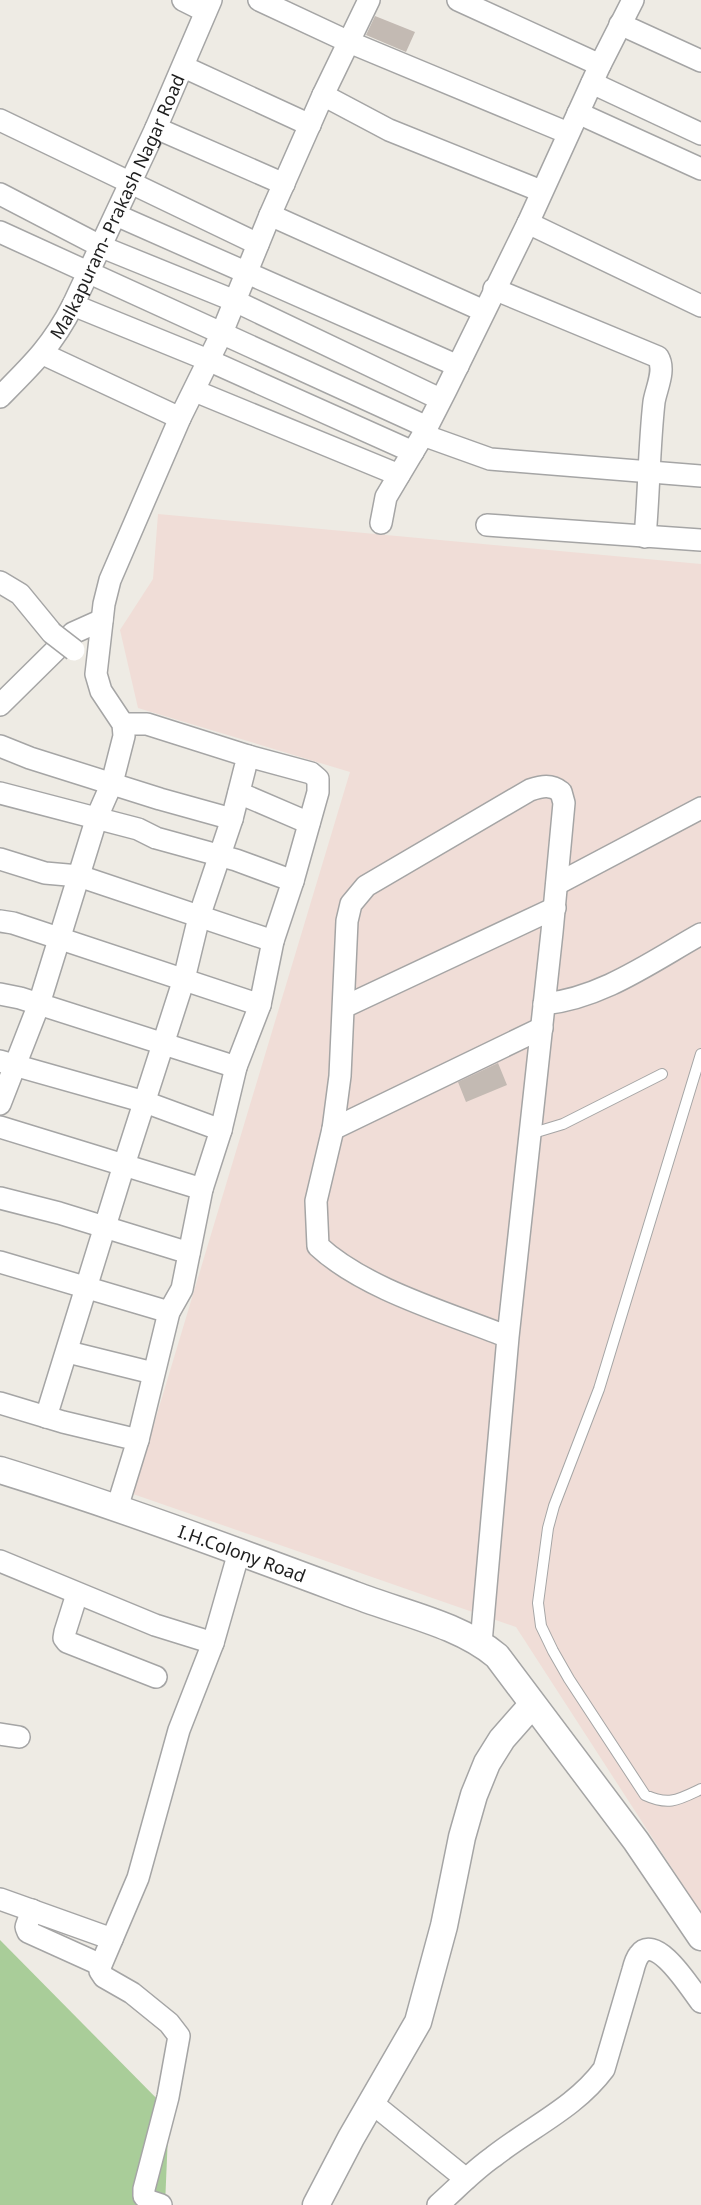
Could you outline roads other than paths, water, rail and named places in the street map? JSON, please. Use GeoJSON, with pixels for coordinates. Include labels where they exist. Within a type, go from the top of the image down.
{"type":"FeatureCollection","features":[{"type":"Feature","properties":{"kind":"street"},"geometry":{"type":"LineString","coordinates":[[183,0],[208,6]]}},
{"type":"Feature","properties":{"kind":"street"},"geometry":{"type":"LineString","coordinates":[[259,0],[349,42],[568,133]]}},
{"type":"Feature","properties":{"kind":"street"},"geometry":{"type":"LineString","coordinates":[[0,1104],[7,1062],[39,1004],[97,817],[112,783],[124,736],[123,724],[97,683],[103,612],[110,580],[180,418],[195,391],[222,332],[270,215],[323,95],[369,0]]}},
{"type":"Feature","properties":{"kind":"street"},"geometry":{"type":"LineString","coordinates":[[458,0],[596,74],[701,134]]}},
{"type":"Feature","properties":{"kind":"street"},"geometry":{"type":"LineString","coordinates":[[381,523],[386,497],[421,438],[458,366],[494,289],[528,223],[568,133],[632,0]]}},
{"type":"Feature","properties":{"kind":"street","name":"Malkapuram- Prakash Nagar Road"},"geometry":{"type":"LineString","coordinates":[[0,397],[43,354],[60,331],[90,273],[184,67],[208,6]]}},
{"type":"Feature","properties":{"kind":"street"},"geometry":{"type":"LineString","coordinates":[[620,24],[701,60]]}},
{"type":"Feature","properties":{"kind":"street"},"geometry":{"type":"LineString","coordinates":[[184,67],[310,125]]}},
{"type":"Feature","properties":{"kind":"street"},"geometry":{"type":"LineString","coordinates":[[323,95],[389,130],[541,191]]}},
{"type":"Feature","properties":{"kind":"street"},"geometry":{"type":"LineString","coordinates":[[578,112],[701,169]]}},
{"type":"Feature","properties":{"kind":"street"},"geometry":{"type":"LineString","coordinates":[[0,120],[258,244]]}},
{"type":"Feature","properties":{"kind":"street"},"geometry":{"type":"LineString","coordinates":[[156,128],[284,184]]}},
{"type":"Feature","properties":{"kind":"street"},"geometry":{"type":"LineString","coordinates":[[0,194],[102,247],[234,301],[440,399]]}},
{"type":"Feature","properties":{"kind":"street"},"geometry":{"type":"LineString","coordinates":[[116,215],[458,366]]}},
{"type":"Feature","properties":{"kind":"street"},"geometry":{"type":"LineString","coordinates":[[270,215],[484,311]]}},
{"type":"Feature","properties":{"kind":"street"},"geometry":{"type":"LineString","coordinates":[[528,223],[701,306]]}},
{"type":"Feature","properties":{"kind":"street"},"geometry":{"type":"LineString","coordinates":[[0,232],[222,332],[421,438]]}},
{"type":"Feature","properties":{"kind":"street"},"geometry":{"type":"LineString","coordinates":[[494,289],[653,354],[661,362],[656,392],[645,537]]}},
{"type":"Feature","properties":{"kind":"street"},"geometry":{"type":"LineString","coordinates":[[73,306],[208,360],[421,438],[483,457],[701,476]]}},
{"type":"Feature","properties":{"kind":"street"},"geometry":{"type":"LineString","coordinates":[[43,354],[180,418]]}},
{"type":"Feature","properties":{"kind":"street"},"geometry":{"type":"LineString","coordinates":[[195,391],[399,475]]}},
{"type":"Feature","properties":{"kind":"street"},"geometry":{"type":"LineString","coordinates":[[487,525],[701,540]]}},
{"type":"Feature","properties":{"kind":"street"},"geometry":{"type":"LineString","coordinates":[[0,582],[20,594],[52,633],[74,650],[98,659]]}},
{"type":"Feature","properties":{"kind":"street"},"geometry":{"type":"LineString","coordinates":[[0,705],[73,634],[103,612]]}},
{"type":"Feature","properties":{"kind":"street"},"geometry":{"type":"LineString","coordinates":[[117,1508],[138,1440],[169,1312],[182,1289],[202,1189],[221,1130],[236,1067],[260,1005],[273,941],[293,881],[318,792],[318,779],[311,773],[248,756],[147,724],[123,724]]}},
{"type":"Feature","properties":{"kind":"street"},"geometry":{"type":"LineString","coordinates":[[0,746],[30,758],[232,819]]}},
{"type":"Feature","properties":{"kind":"street"},"geometry":{"type":"LineString","coordinates":[[46,1417],[184,979],[199,917],[232,819],[248,756]]}},
{"type":"Feature","properties":{"kind":"street"},"geometry":{"type":"LineString","coordinates":[[481,1643],[508,1337],[555,908],[564,803],[562,792],[555,787],[542,786],[530,790],[366,886],[351,904],[348,921],[340,1076],[333,1129],[316,1201],[318,1246],[334,1261],[361,1278],[508,1337]]}},
{"type":"Feature","properties":{"kind":"street"},"geometry":{"type":"LineString","coordinates":[[0,793],[138,829],[156,838],[220,855],[293,881]]}},
{"type":"Feature","properties":{"kind":"street"},"geometry":{"type":"LineString","coordinates":[[239,793],[309,823]]}},
{"type":"Feature","properties":{"kind":"street"},"geometry":{"type":"LineString","coordinates":[[557,884],[701,808]]}},
{"type":"Feature","properties":{"kind":"street"},"geometry":{"type":"LineString","coordinates":[[0,859],[45,873],[79,876],[273,941]]}},
{"type":"Feature","properties":{"kind":"street"},"geometry":{"type":"LineString","coordinates":[[344,1007],[555,908]]}},
{"type":"Feature","properties":{"kind":"street"},"geometry":{"type":"LineString","coordinates":[[0,921],[13,923],[60,938],[260,1005]]}},
{"type":"Feature","properties":{"kind":"street"},"geometry":{"type":"LineString","coordinates":[[544,1004],[567,1002],[609,985],[701,934]]}},
{"type":"Feature","properties":{"kind":"street"},"geometry":{"type":"LineString","coordinates":[[0,994],[39,1004],[236,1067]]}},
{"type":"Feature","properties":{"kind":"street"},"geometry":{"type":"LineString","coordinates":[[333,1129],[542,1028]]}},
{"type":"Feature","properties":{"kind":"street"},"geometry":{"type":"LineString","coordinates":[[7,1062],[146,1102],[221,1130]]}},
{"type":"Feature","properties":{"kind":"street"},"geometry":{"type":"LineString","coordinates":[[0,1127],[202,1189]]}},
{"type":"Feature","properties":{"kind":"street"},"geometry":{"type":"LineString","coordinates":[[0,1198],[59,1213],[189,1253]]}},
{"type":"Feature","properties":{"kind":"street"},"geometry":{"type":"LineString","coordinates":[[0,1262],[169,1312]]}},
{"type":"Feature","properties":{"kind":"street"},"geometry":{"type":"LineString","coordinates":[[68,1352],[153,1373]]}},
{"type":"Feature","properties":{"kind":"street"},"geometry":{"type":"LineString","coordinates":[[0,1403],[46,1417],[138,1440]]}},
{"type":"Feature","properties":{"kind":"street","name":"I.H.Colony Road"},"geometry":{"type":"LineString","coordinates":[[0,1470],[117,1508],[464,1634],[481,1643],[497,1656],[636,1841],[701,1937]]}},
{"type":"Feature","properties":{"kind":"street"},"geometry":{"type":"LineString","coordinates":[[161,2205],[149,2201],[144,2196],[144,2189],[168,2097],[178,2036],[169,2023],[132,1993],[104,1977],[100,1971],[100,1964],[138,1878],[184,1716],[213,1643],[239,1552]]}},
{"type":"Feature","properties":{"kind":"street"},"geometry":{"type":"LineString","coordinates":[[0,1561],[77,1594],[155,1624],[213,1643]]}},
{"type":"Feature","properties":{"kind":"street"},"geometry":{"type":"LineString","coordinates":[[77,1594],[64,1638],[68,1642],[156,1677]]}},
{"type":"Feature","properties":{"kind":"street"},"geometry":{"type":"LineString","coordinates":[[316,2205],[386,2115],[418,2022],[444,1926],[462,1837],[477,1787],[487,1763],[502,1739],[532,1705]]}},
{"type":"Feature","properties":{"kind":"street"},"geometry":{"type":"LineString","coordinates":[[0,1899],[112,1939]]}},
{"type":"Feature","properties":{"kind":"street"},"geometry":{"type":"LineString","coordinates":[[32,1910],[26,1927],[28,1932],[100,1964]]}},
{"type":"Feature","properties":{"kind":"street"},"geometry":{"type":"LineString","coordinates":[[438,2205],[493,2156],[579,2098],[596,2080],[604,2069],[633,1970],[639,1955],[644,1951],[650,1950],[664,1954],[701,2002]]}},
{"type":"Feature","properties":{"kind":"street"},"geometry":{"type":"LineString","coordinates":[[386,2115],[466,2179]]}},
{"type":"Feature","properties":{"kind":"lane"},"geometry":{"type":"LineString","coordinates":[[701,1054],[599,1389],[554,1506],[548,1528],[538,1602],[541,1626],[553,1651],[569,1679],[645,1795],[660,1802],[677,1801],[701,1789]]}},
{"type":"Feature","properties":{"kind":"lane"},"geometry":{"type":"LineString","coordinates":[[530,1134],[563,1124],[662,1074]]}}]}
